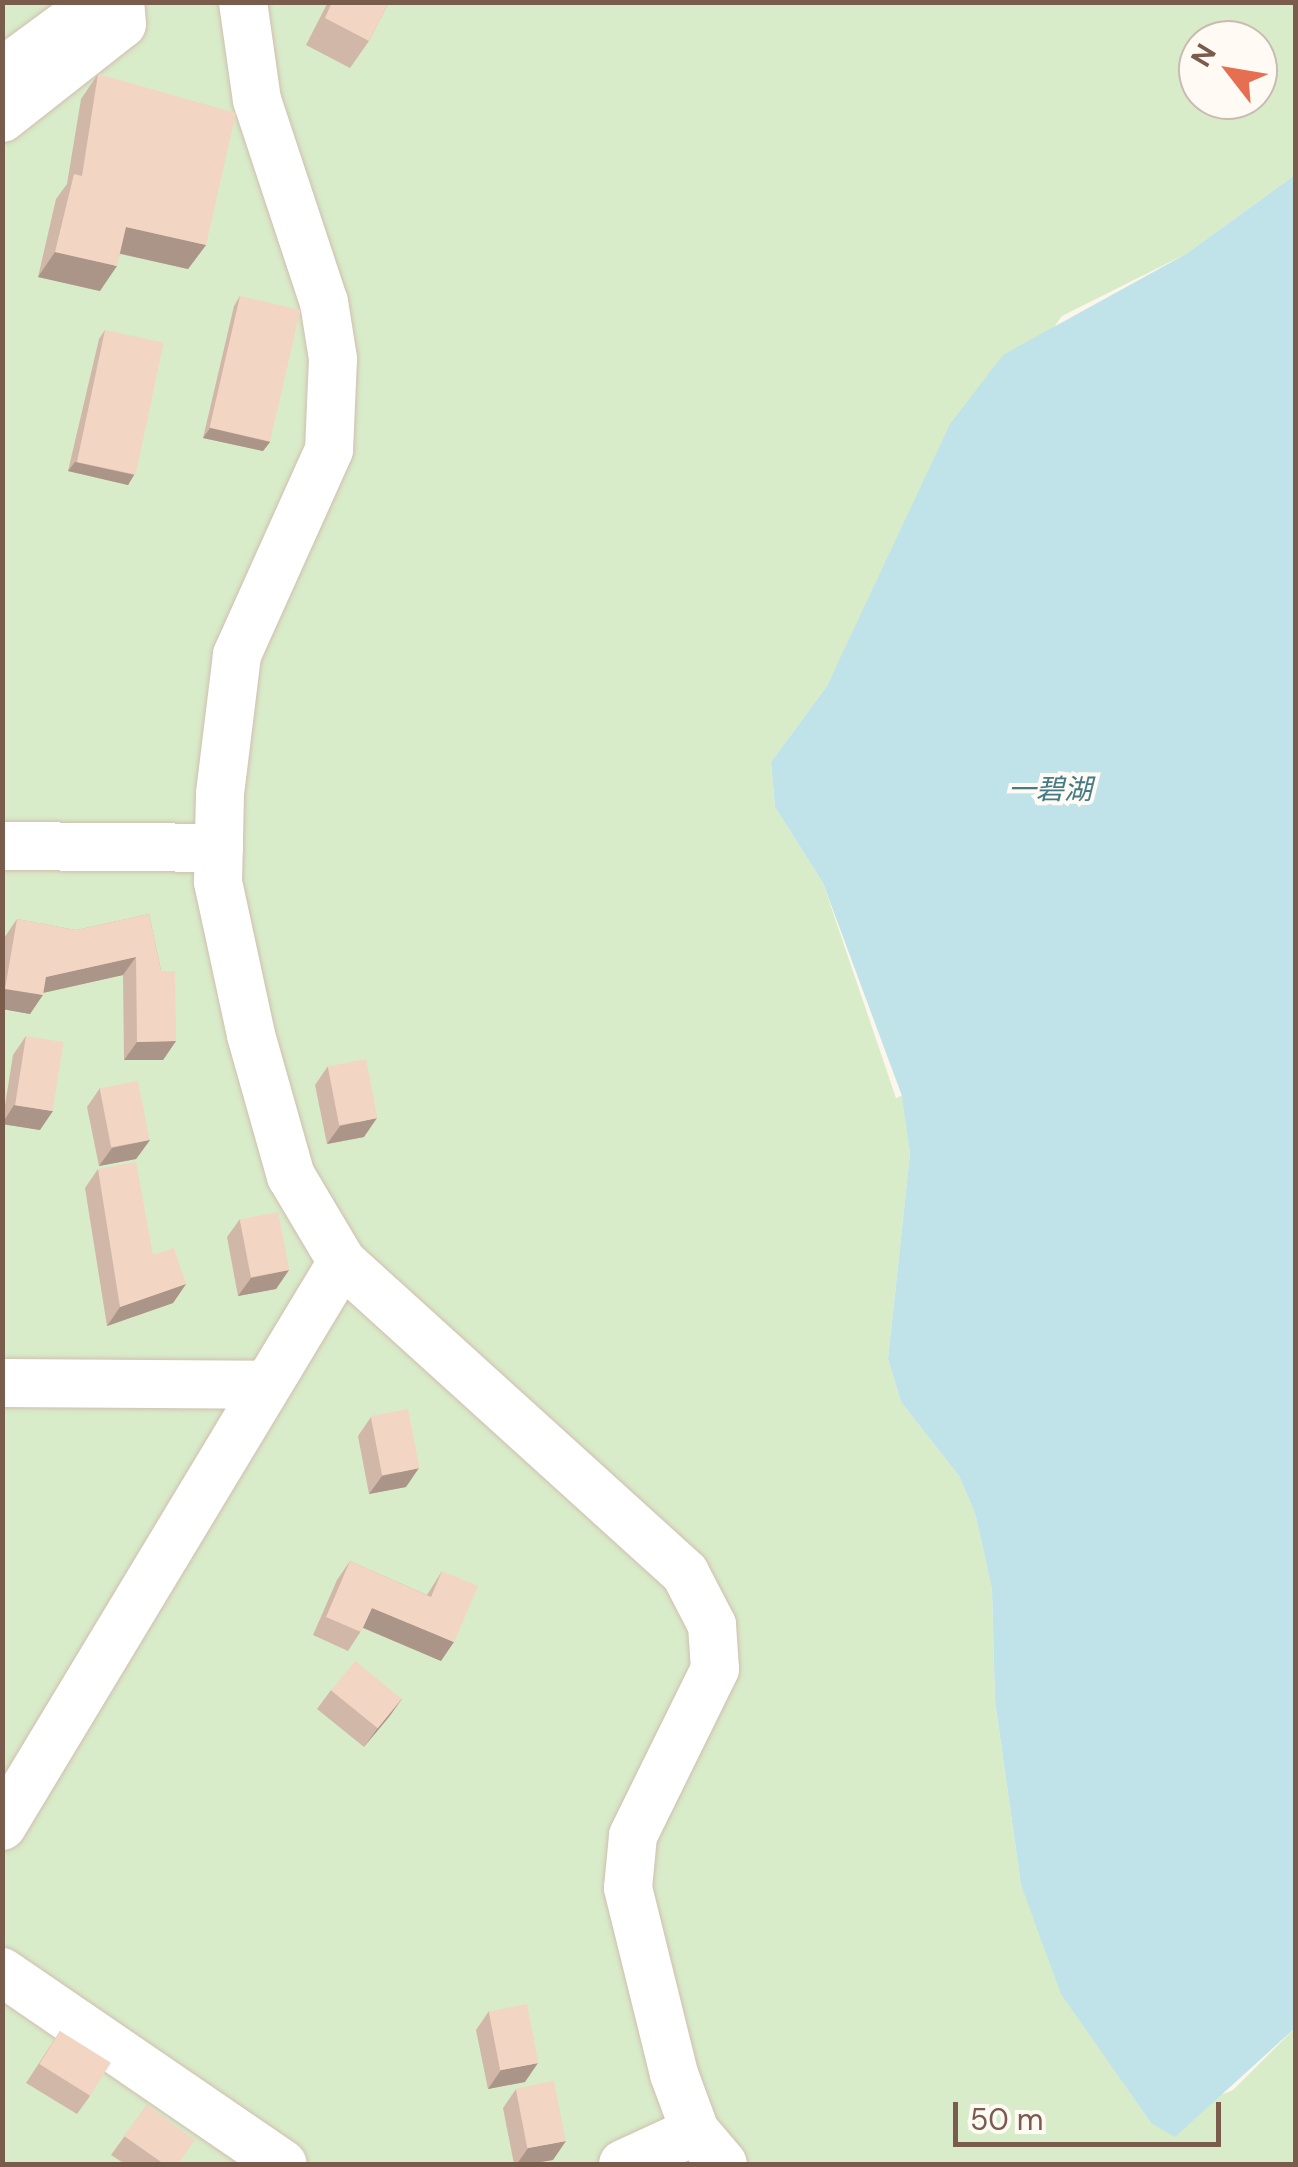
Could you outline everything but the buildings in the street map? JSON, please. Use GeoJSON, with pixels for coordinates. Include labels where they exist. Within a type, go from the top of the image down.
{"type":"FeatureCollection","features":[{"type":"Feature","properties":{"kind":"street"},"geometry":{"type":"LineString","coordinates":[[2,72],[96,2]]}},
{"type":"Feature","properties":{"kind":"street"},"geometry":{"type":"LineString","coordinates":[[2,118],[122,24],[120,2]]}},
{"type":"Feature","properties":{"kind":"street"},"geometry":{"type":"LineString","coordinates":[[244,2],[257,100],[324,302],[332,377],[330,450],[237,655],[218,848],[247,1016],[291,1176],[342,1262],[685,1573],[712,1625],[715,1669],[633,1836],[628,1888],[640,1962],[709,2148],[623,2164]]}},
{"type":"Feature","properties":{"kind":"street"},"geometry":{"type":"LineString","coordinates":[[2,846],[218,848]]}},
{"type":"Feature","properties":{"kind":"street"},"geometry":{"type":"LineString","coordinates":[[2,1826],[342,1262]]}},
{"type":"Feature","properties":{"kind":"street"},"geometry":{"type":"LineString","coordinates":[[2,1383],[268,1385]]}},
{"type":"Feature","properties":{"kind":"street"},"geometry":{"type":"LineString","coordinates":[[2,1972],[282,2164]]}},
{"type":"Feature","properties":{"kind":"green space"},"geometry":{"type":"Polygon","coordinates":[[[3,3],[1295,3],[1295,175],[1186,254],[1062,316],[895,548],[827,686],[771,762],[775,807],[823,883],[896,1098],[903,1095],[910,1154],[888,1359],[901,1402],[959,1476],[975,1513],[992,1589],[995,1701],[1021,1885],[1082,2023],[1151,2123],[1233,2090],[1295,2028],[1295,2164],[3,2164],[3,3]]]}},
{"type":"Feature","properties":{"kind":"water","name":"一碧湖"},"geometry":{"type":"Polygon","coordinates":[[[1295,175],[1295,2028],[1175,2137],[1151,2123],[1061,1994],[1021,1885],[995,1701],[992,1589],[975,1513],[959,1476],[901,1402],[888,1359],[910,1154],[902,1096],[823,883],[775,807],[771,762],[827,686],[950,424],[1003,355],[1186,254],[1295,175]]]}}]}
